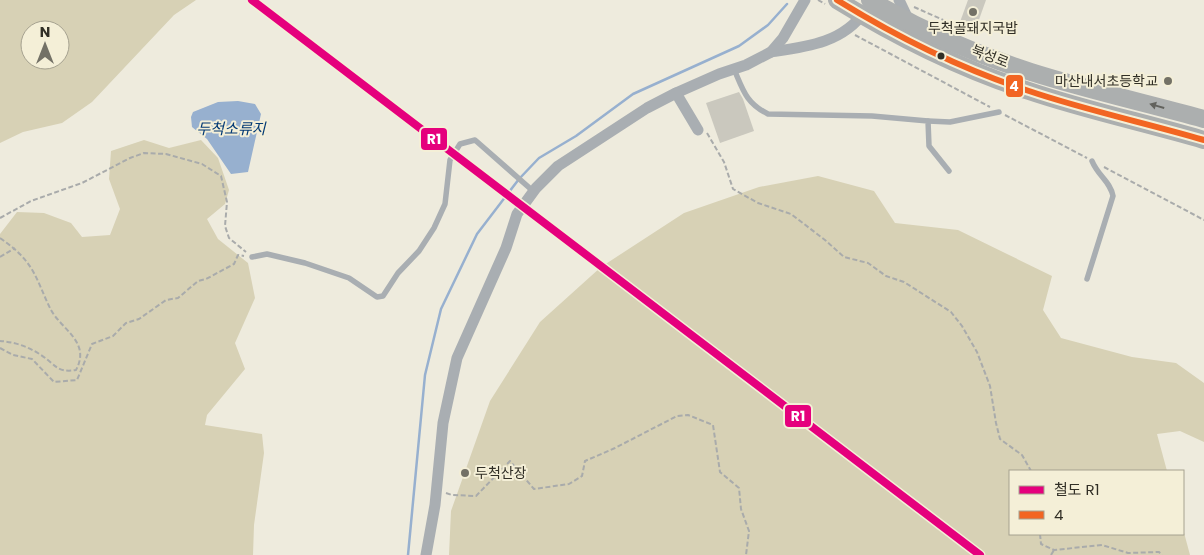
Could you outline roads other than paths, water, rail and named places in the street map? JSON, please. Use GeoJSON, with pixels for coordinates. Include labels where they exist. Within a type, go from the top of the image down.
{"type":"FeatureCollection","features":[{"type":"Feature","properties":{"kind":"main road","name":"북성로"},"geometry":{"type":"LineString","coordinates":[[835,2],[868,5],[952,42],[1030,71],[1204,119]]}},
{"type":"Feature","properties":{"kind":"main road","name":"북성로"},"geometry":{"type":"LineString","coordinates":[[868,5],[898,35],[945,58],[1028,91],[1204,140]]}},
{"type":"Feature","properties":{"kind":"street"},"geometry":{"type":"LineString","coordinates":[[771,52],[783,38],[805,0]]}},
{"type":"Feature","properties":{"kind":"street"},"geometry":{"type":"LineString","coordinates":[[901,2],[910,23]]}},
{"type":"Feature","properties":{"kind":"street"},"geometry":{"type":"LineString","coordinates":[[426,555],[437,490],[443,423],[457,358],[506,248],[517,214],[531,189],[558,166],[646,108],[676,93],[746,65],[771,52],[811,46],[846,31],[868,5]]}},
{"type":"Feature","properties":{"kind":"street"},"geometry":{"type":"LineString","coordinates":[[676,93],[698,130]]}},
{"type":"Feature","properties":{"kind":"lane"},"geometry":{"type":"LineString","coordinates":[[734,69],[747,98],[755,108],[768,114],[872,116],[950,122],[999,112]]}},
{"type":"Feature","properties":{"kind":"lane"},"geometry":{"type":"LineString","coordinates":[[928,121],[929,146],[949,171]]}},
{"type":"Feature","properties":{"kind":"lane"},"geometry":{"type":"LineString","coordinates":[[252,257],[267,254],[305,263],[348,278],[377,297],[383,296],[398,273],[419,251],[434,228],[445,204],[450,160],[460,144],[475,140],[531,189]]}},
{"type":"Feature","properties":{"kind":"lane"},"geometry":{"type":"LineString","coordinates":[[1088,279],[1114,196],[1111,186],[1096,170],[1092,161]]}},
{"type":"Feature","properties":{"kind":"water","name":"두척소류지"},"geometry":{"type":"Polygon","coordinates":[[[238,101],[255,104],[261,114],[248,172],[231,174],[207,139],[192,127],[191,117],[193,112],[218,102],[238,101]]]}},
{"type":"Feature","properties":{"kind":"waterway"},"geometry":{"type":"LineString","coordinates":[[408,555],[425,375],[441,309],[477,234],[519,179],[539,158],[576,136],[633,94],[739,46],[768,25],[787,4]]}},
{"type":"Feature","properties":{"kind":"rail line","name":"R1"},"geometry":{"type":"LineString","coordinates":[[252,0],[980,555]]}},
{"type":"Feature","properties":{"kind":"place","name":"두척골돼지국밥"},"geometry":{"type":"Point","coordinates":[973,12]}},
{"type":"Feature","properties":{"kind":"place","name":"마산내서초등학교"},"geometry":{"type":"Point","coordinates":[1168,81]}},
{"type":"Feature","properties":{"kind":"place","name":"두척산장"},"geometry":{"type":"Point","coordinates":[465,473]}}]}
